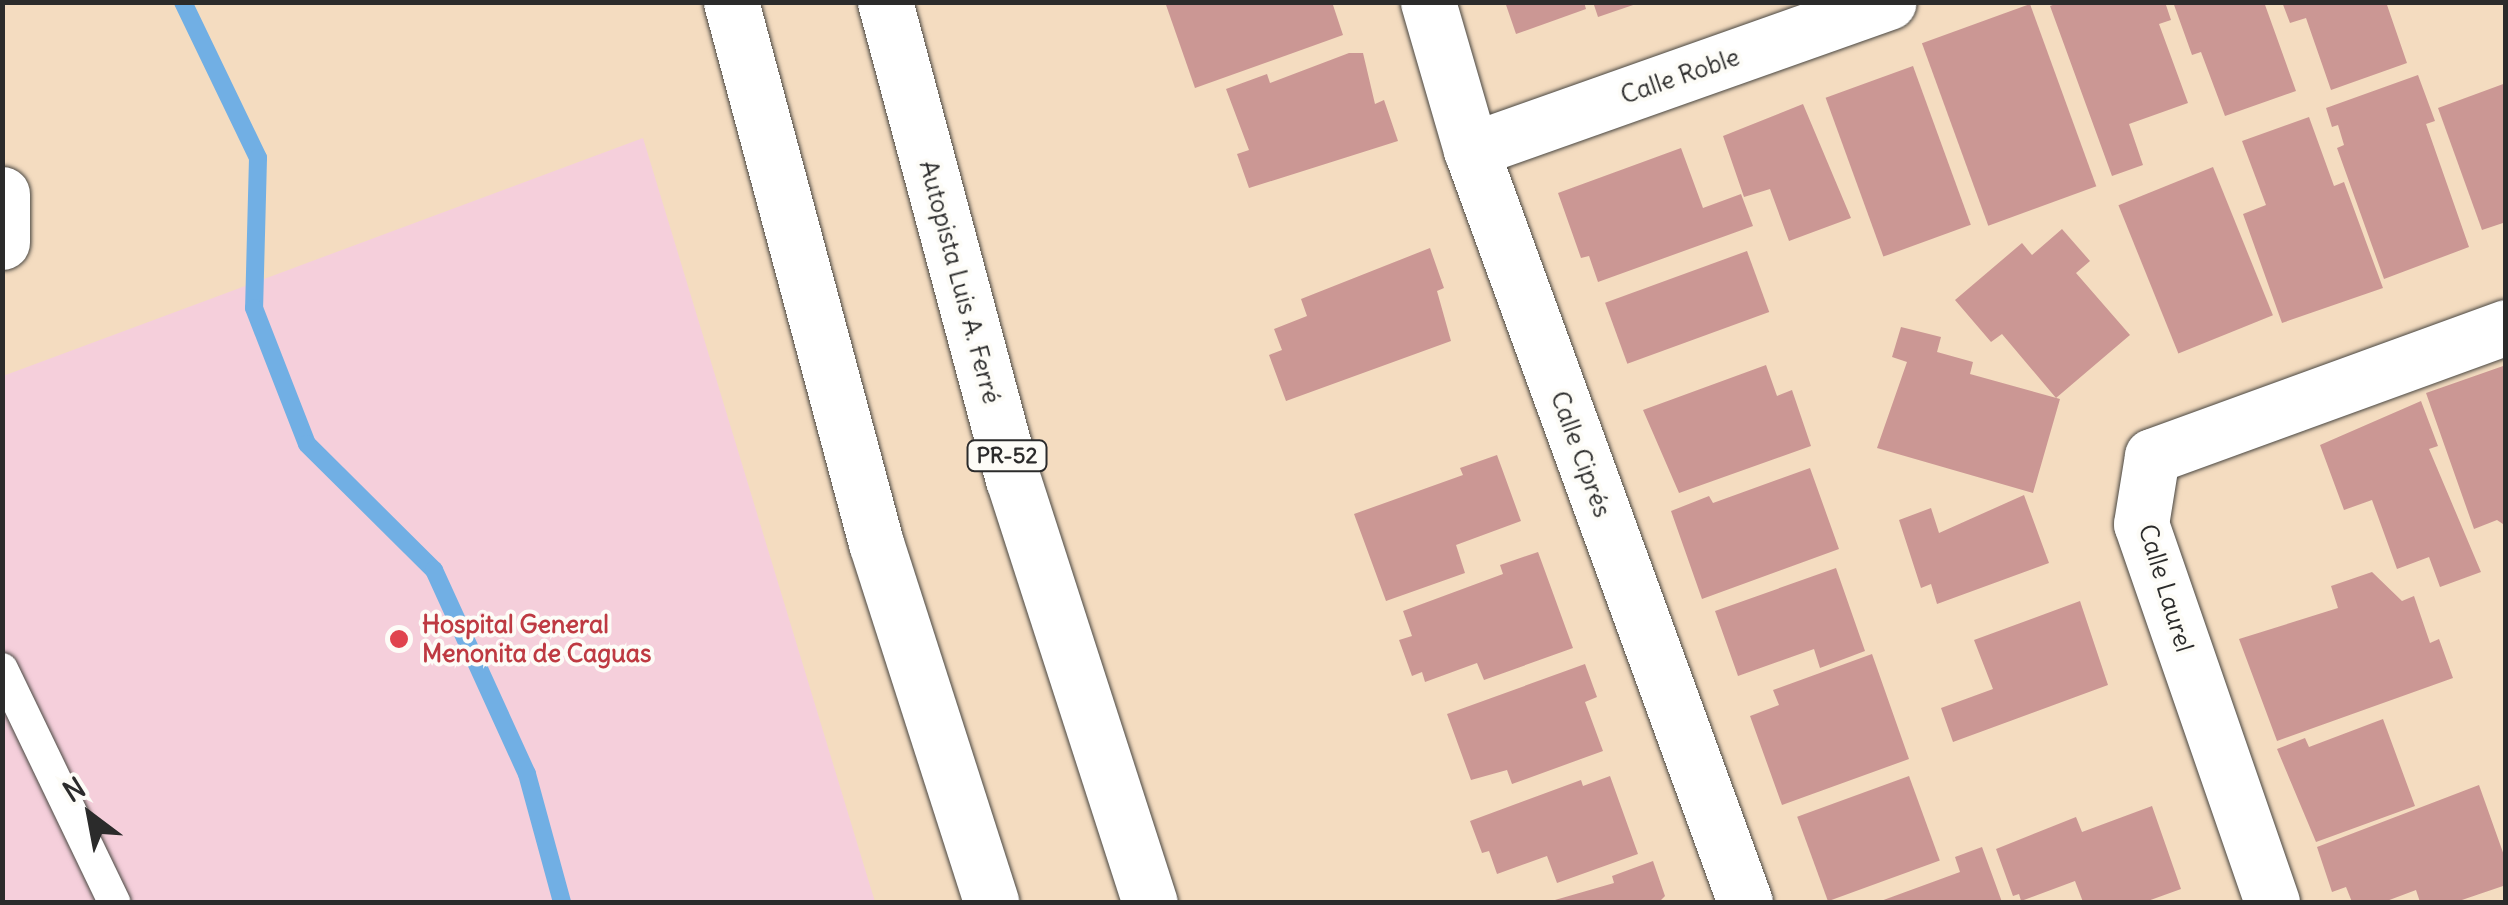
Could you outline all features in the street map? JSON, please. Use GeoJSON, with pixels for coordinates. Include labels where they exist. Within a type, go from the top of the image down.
{"type":"FeatureCollection","features":[{"type":"Feature","properties":{"kind":"main road"},"geometry":{"type":"LineString","coordinates":[[730,2],[876,543],[991,902]]}},
{"type":"Feature","properties":{"kind":"main road","name":"Autopista Luis A. Ferré"},"geometry":{"type":"LineString","coordinates":[[885,2],[1013,479],[1150,902]]}},
{"type":"Feature","properties":{"kind":"main road","name":"Calle Ciprés"},"geometry":{"type":"LineString","coordinates":[[1428,2],[1471,150],[1744,902]]}},
{"type":"Feature","properties":{"kind":"main road","name":"Calle Roble"},"geometry":{"type":"LineString","coordinates":[[1471,150],[1888,2]]}},
{"type":"Feature","properties":{"kind":"main road"},"geometry":{"type":"LineString","coordinates":[[2,194],[2,242]]}},
{"type":"Feature","properties":{"kind":"main road","name":"Calle Laurel"},"geometry":{"type":"LineString","coordinates":[[2272,902],[2141,524],[2152,456],[2506,327]]}},
{"type":"Feature","properties":{"kind":"lane"},"geometry":{"type":"LineString","coordinates":[[2,669],[114,902]]}},
{"type":"Feature","properties":{"kind":"shaded area","name":"Hospital General Menonita de Caguas"},"geometry":{"type":"Polygon","coordinates":[[[643,138],[875,902],[3,902],[3,376],[643,138]]]}},
{"type":"Feature","properties":{"kind":"building"},"geometry":{"type":"Polygon","coordinates":[[[1165,2],[1332,2],[1343,35],[1195,88],[1165,2]]]}},
{"type":"Feature","properties":{"kind":"building"},"geometry":{"type":"Polygon","coordinates":[[[1505,2],[1584,2],[1586,9],[1516,34],[1505,2]]]}},
{"type":"Feature","properties":{"kind":"building"},"geometry":{"type":"Polygon","coordinates":[[[1593,2],[1639,2],[1639,3],[1598,17],[1593,2]]]}},
{"type":"Feature","properties":{"kind":"building"},"geometry":{"type":"Polygon","coordinates":[[[2061,2],[2165,2],[2171,20],[2159,24],[2188,103],[2129,124],[2143,165],[2112,176],[2050,6],[2061,2]]]}},
{"type":"Feature","properties":{"kind":"building"},"geometry":{"type":"Polygon","coordinates":[[[2173,2],[2264,2],[2296,91],[2225,116],[2201,52],[2192,55],[2173,2]]]}},
{"type":"Feature","properties":{"kind":"building"},"geometry":{"type":"Polygon","coordinates":[[[2282,2],[2386,2],[2407,63],[2331,90],[2306,18],[2290,23],[2282,2]]]}},
{"type":"Feature","properties":{"kind":"building"},"geometry":{"type":"Polygon","coordinates":[[[2030,4],[2096,186],[1988,226],[1922,43],[2030,4]]]}},
{"type":"Feature","properties":{"kind":"building"},"geometry":{"type":"Polygon","coordinates":[[[1349,53],[1363,53],[1375,104],[1384,100],[1398,141],[1249,188],[1237,154],[1249,150],[1226,89],[1267,74],[1270,83],[1349,53]]]}},
{"type":"Feature","properties":{"kind":"building"},"geometry":{"type":"Polygon","coordinates":[[[1913,66],[1971,225],[1883,257],[1826,98],[1913,66]]]}},
{"type":"Feature","properties":{"kind":"building"},"geometry":{"type":"Polygon","coordinates":[[[2418,75],[2435,121],[2426,124],[2469,247],[2384,279],[2337,148],[2344,145],[2338,125],[2332,127],[2326,108],[2418,75]]]}},
{"type":"Feature","properties":{"kind":"building"},"geometry":{"type":"Polygon","coordinates":[[[2506,83],[2506,222],[2482,230],[2438,108],[2506,83]]]}},
{"type":"Feature","properties":{"kind":"building"},"geometry":{"type":"Polygon","coordinates":[[[1803,104],[1851,218],[1789,241],[1770,189],[1744,197],[1723,136],[1803,104]]]}},
{"type":"Feature","properties":{"kind":"building"},"geometry":{"type":"Polygon","coordinates":[[[2309,117],[2334,186],[2344,182],[2383,288],[2282,323],[2243,214],[2266,205],[2242,141],[2309,117]]]}},
{"type":"Feature","properties":{"kind":"building"},"geometry":{"type":"Polygon","coordinates":[[[1681,148],[1703,208],[1741,194],[1753,226],[1598,282],[1589,256],[1581,258],[1558,193],[1681,148]]]}},
{"type":"Feature","properties":{"kind":"building"},"geometry":{"type":"Polygon","coordinates":[[[2213,167],[2273,315],[2178,354],[2118,205],[2213,167]]]}},
{"type":"Feature","properties":{"kind":"building"},"geometry":{"type":"Polygon","coordinates":[[[2062,229],[2090,261],[2076,273],[2130,335],[2056,398],[2002,334],[1991,342],[1955,300],[2022,243],[2032,255],[2062,229]]]}},
{"type":"Feature","properties":{"kind":"building"},"geometry":{"type":"Polygon","coordinates":[[[1430,248],[1444,288],[1437,291],[1451,341],[1286,401],[1269,355],[1282,350],[1274,329],[1307,316],[1301,299],[1430,248]]]}},
{"type":"Feature","properties":{"kind":"building"},"geometry":{"type":"Polygon","coordinates":[[[1747,251],[1769,312],[1627,364],[1605,303],[1747,251]]]}},
{"type":"Feature","properties":{"kind":"building"},"geometry":{"type":"Polygon","coordinates":[[[1901,327],[1941,337],[1937,352],[1973,362],[1970,374],[2060,399],[2033,493],[1877,448],[1907,362],[1892,357],[1901,327]]]}},
{"type":"Feature","properties":{"kind":"building"},"geometry":{"type":"Polygon","coordinates":[[[1766,365],[1777,396],[1792,390],[1811,446],[1679,493],[1643,410],[1766,365]]]}},
{"type":"Feature","properties":{"kind":"building"},"geometry":{"type":"Polygon","coordinates":[[[2506,365],[2506,526],[2497,520],[2474,529],[2426,393],[2506,365]]]}},
{"type":"Feature","properties":{"kind":"building"},"geometry":{"type":"Polygon","coordinates":[[[2421,401],[2438,446],[2429,449],[2481,572],[2440,587],[2429,557],[2397,569],[2372,500],[2344,510],[2320,445],[2421,401]]]}},
{"type":"Feature","properties":{"kind":"building"},"geometry":{"type":"Polygon","coordinates":[[[1497,455],[1521,521],[1456,545],[1465,573],[1386,601],[1354,514],[1463,475],[1460,468],[1497,455]]]}},
{"type":"Feature","properties":{"kind":"building"},"geometry":{"type":"Polygon","coordinates":[[[1810,468],[1839,549],[1702,599],[1671,511],[1709,496],[1713,503],[1810,468]]]}},
{"type":"Feature","properties":{"kind":"building"},"geometry":{"type":"Polygon","coordinates":[[[2024,495],[2049,563],[1937,604],[1931,584],[1921,588],[1899,520],[1931,508],[1939,533],[2024,495]]]}},
{"type":"Feature","properties":{"kind":"building"},"geometry":{"type":"Polygon","coordinates":[[[1538,552],[1573,648],[1484,680],[1477,663],[1425,682],[1422,672],[1412,676],[1399,640],[1412,636],[1403,611],[1503,574],[1500,565],[1538,552]]]}},
{"type":"Feature","properties":{"kind":"building"},"geometry":{"type":"Polygon","coordinates":[[[1836,568],[1865,651],[1820,668],[1814,649],[1738,676],[1715,611],[1836,568]]]}},
{"type":"Feature","properties":{"kind":"building"},"geometry":{"type":"Polygon","coordinates":[[[2372,572],[2402,601],[2414,596],[2430,643],[2439,639],[2453,678],[2277,741],[2239,639],[2338,608],[2331,586],[2372,572]]]}},
{"type":"Feature","properties":{"kind":"building"},"geometry":{"type":"Polygon","coordinates":[[[2080,601],[2108,685],[1953,742],[1941,708],[1993,689],[1974,640],[2080,601]]]}},
{"type":"Feature","properties":{"kind":"building"},"geometry":{"type":"Polygon","coordinates":[[[1872,654],[1909,759],[1782,805],[1750,716],[1779,705],[1773,690],[1872,654]]]}},
{"type":"Feature","properties":{"kind":"building"},"geometry":{"type":"Polygon","coordinates":[[[1585,664],[1597,697],[1585,702],[1603,751],[1512,784],[1507,770],[1471,780],[1447,714],[1585,664]]]}},
{"type":"Feature","properties":{"kind":"building"},"geometry":{"type":"Polygon","coordinates":[[[2383,719],[2415,806],[2316,842],[2277,749],[2305,738],[2309,747],[2383,719]]]}},
{"type":"Feature","properties":{"kind":"building"},"geometry":{"type":"Polygon","coordinates":[[[1610,776],[1638,854],[1557,883],[1547,856],[1497,874],[1489,851],[1482,853],[1470,821],[1581,780],[1583,786],[1610,776]]]}},
{"type":"Feature","properties":{"kind":"building"},"geometry":{"type":"Polygon","coordinates":[[[1909,776],[1940,861],[1828,901],[1797,817],[1909,776]]]}},
{"type":"Feature","properties":{"kind":"building"},"geometry":{"type":"Polygon","coordinates":[[[2479,785],[2506,861],[2506,885],[2456,902],[2420,902],[2416,890],[2384,902],[2352,902],[2346,887],[2332,892],[2317,847],[2479,785]]]}},
{"type":"Feature","properties":{"kind":"building"},"geometry":{"type":"Polygon","coordinates":[[[2152,806],[2181,889],[2145,902],[2083,902],[2075,881],[2021,901],[2019,894],[2013,896],[1996,849],[2076,817],[2082,832],[2152,806]]]}},
{"type":"Feature","properties":{"kind":"building"},"geometry":{"type":"Polygon","coordinates":[[[1982,847],[2002,902],[1878,902],[1960,872],[1955,857],[1982,847]]]}},
{"type":"Feature","properties":{"kind":"building"},"geometry":{"type":"Polygon","coordinates":[[[1653,861],[1665,896],[1659,902],[1548,902],[1614,883],[1612,876],[1653,861]]]}},
{"type":"Feature","properties":{"kind":"waterway"},"geometry":{"type":"LineString","coordinates":[[183,2],[258,158],[254,308],[307,444],[434,570],[527,774],[562,902]]}},
{"type":"Feature","properties":{"kind":"place","name":"Hospital General Menonita de Caguas"},"geometry":{"type":"Point","coordinates":[399,639]}}]}
